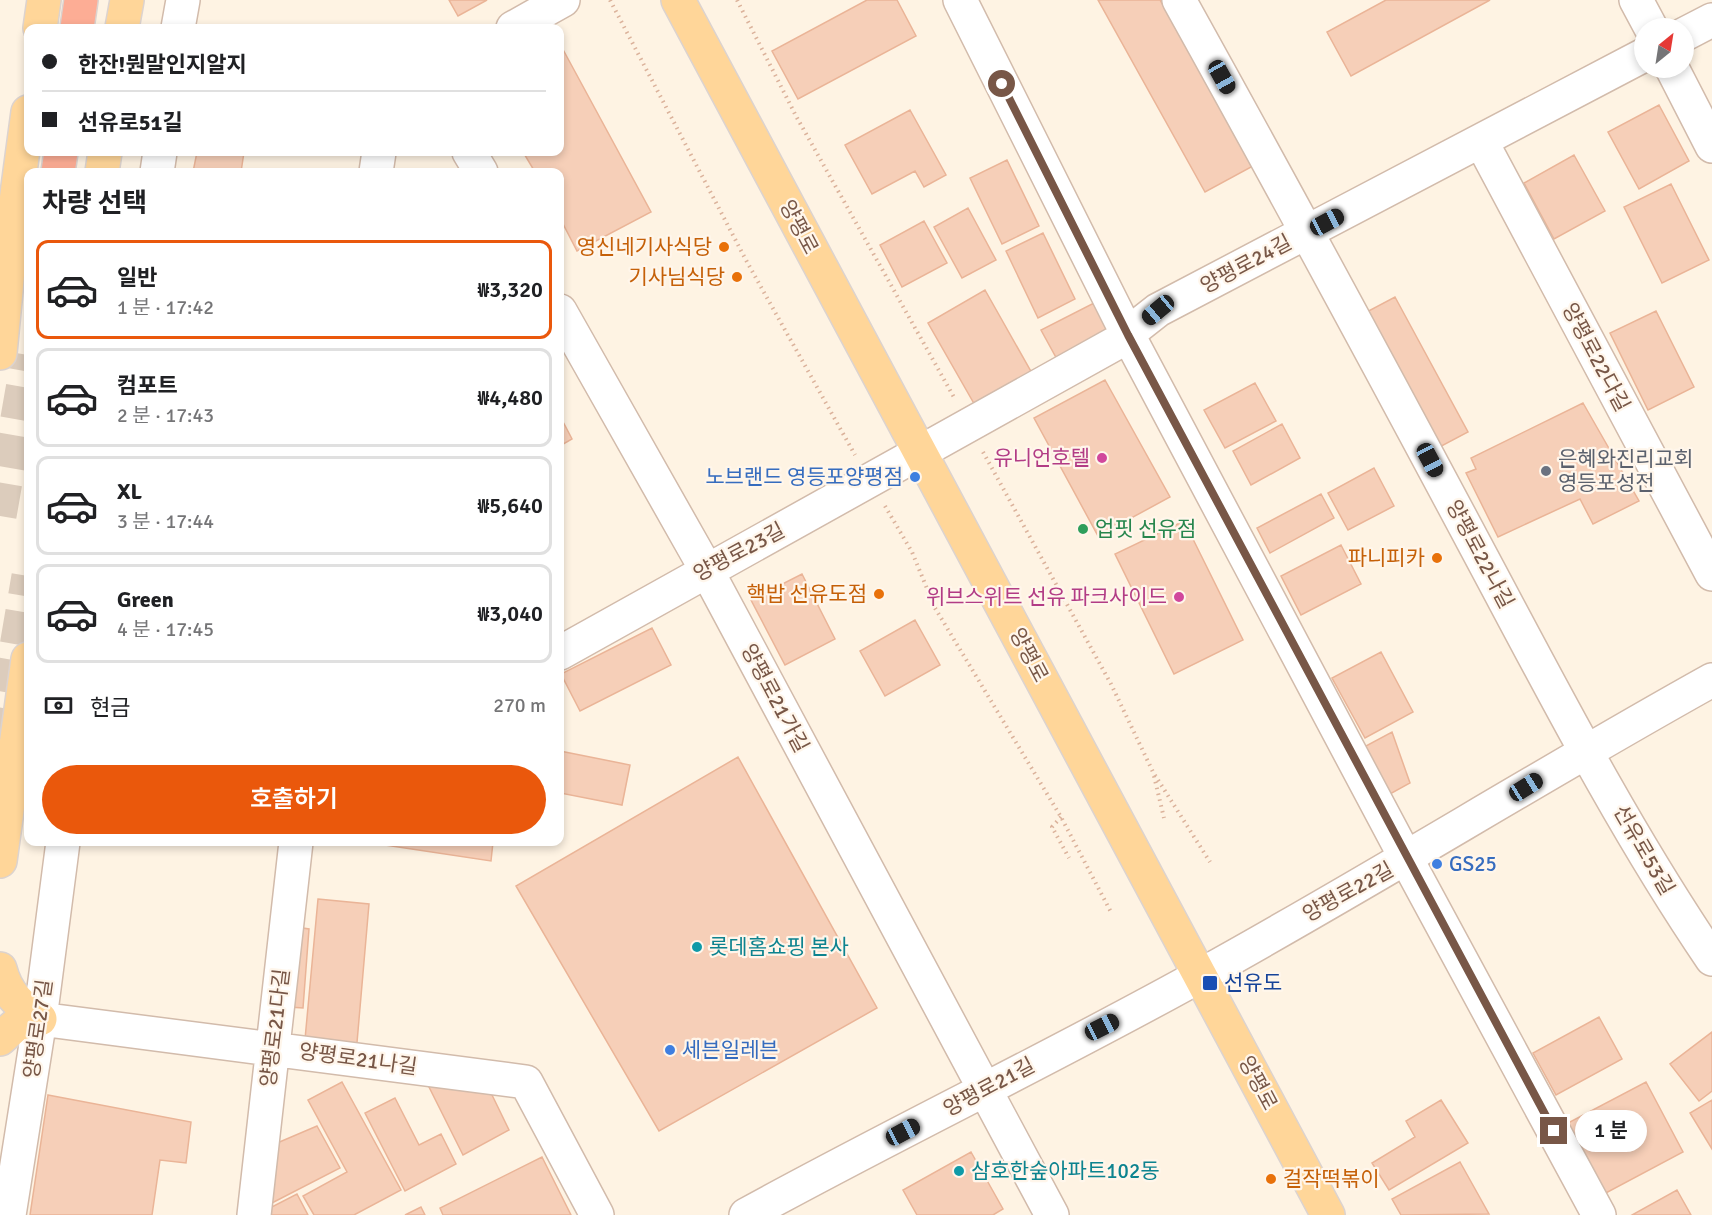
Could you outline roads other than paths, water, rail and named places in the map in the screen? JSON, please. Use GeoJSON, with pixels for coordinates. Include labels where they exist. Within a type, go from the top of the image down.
{"type":"FeatureCollection","features":[{"type":"Feature","properties":{"kind":"highway"},"geometry":{"type":"LineString","coordinates":[[78,24],[81,0]]}},
{"type":"Feature","properties":{"kind":"main road"},"geometry":{"type":"LineString","coordinates":[[41,24],[44,0]]}},
{"type":"Feature","properties":{"kind":"main road"},"geometry":{"type":"LineString","coordinates":[[124,24],[127,0]]}},
{"type":"Feature","properties":{"kind":"main road","name":"양평로"},"geometry":{"type":"LineString","coordinates":[[678,0],[1328,1215]]}},
{"type":"Feature","properties":{"kind":"main road"},"geometry":{"type":"LineString","coordinates":[[0,353],[11,239],[24,142]]}},
{"type":"Feature","properties":{"kind":"main road"},"geometry":{"type":"LineString","coordinates":[[0,861],[24,697]]}},
{"type":"Feature","properties":{"kind":"main road"},"geometry":{"type":"LineString","coordinates":[[0,969],[3,981],[20,1006],[40,1019]]}},
{"type":"Feature","properties":{"kind":"main road"},"geometry":{"type":"LineString","coordinates":[[0,1039],[17,1024],[40,1019]]}},
{"type":"Feature","properties":{"kind":"street"},"geometry":{"type":"LineString","coordinates":[[179,24],[183,0]]}},
{"type":"Feature","properties":{"kind":"street"},"geometry":{"type":"LineString","coordinates":[[520,24],[563,0]]}},
{"type":"Feature","properties":{"kind":"street"},"geometry":{"type":"LineString","coordinates":[[960,0],[1128,335],[1599,1215]]}},
{"type":"Feature","properties":{"kind":"street","name":"양평로22나길"},"geometry":{"type":"LineString","coordinates":[[1179,0],[1308,232],[1585,750]]}},
{"type":"Feature","properties":{"kind":"street"},"geometry":{"type":"LineString","coordinates":[[1636,0],[1646,18]]}},
{"type":"Feature","properties":{"kind":"street"},"geometry":{"type":"LineString","coordinates":[[1694,30],[1712,21]]}},
{"type":"Feature","properties":{"kind":"street","name":"양평로24길"},"geometry":{"type":"LineString","coordinates":[[921,454],[1128,335],[1158,310],[1634,60]]}},
{"type":"Feature","properties":{"kind":"street"},"geometry":{"type":"LineString","coordinates":[[1677,78],[1712,146]]}},
{"type":"Feature","properties":{"kind":"street","name":"양평로22다길"},"geometry":{"type":"LineString","coordinates":[[1481,141],[1712,574]]}},
{"type":"Feature","properties":{"kind":"street","name":"양평로21가길"},"geometry":{"type":"LineString","coordinates":[[564,318],[706,569],[1052,1215]]}},
{"type":"Feature","properties":{"kind":"street","name":"양평로23길"},"geometry":{"type":"LineString","coordinates":[[564,651],[706,569],[921,454]]}},
{"type":"Feature","properties":{"kind":"street","name":"양평로22길"},"geometry":{"type":"LineString","coordinates":[[1201,976],[1407,860],[1585,750],[1712,680]]}},
{"type":"Feature","properties":{"kind":"street","name":"선유로53길"},"geometry":{"type":"LineString","coordinates":[[1585,750],[1682,915],[1710,951]]}},
{"type":"Feature","properties":{"kind":"street","name":"양평로27길"},"geometry":{"type":"LineString","coordinates":[[9,1215],[40,1019],[62,846]]}},
{"type":"Feature","properties":{"kind":"street","name":"양평로21다길"},"geometry":{"type":"LineString","coordinates":[[254,1215],[296,846]]}},
{"type":"Feature","properties":{"kind":"street","name":"양평로21길"},"geometry":{"type":"LineString","coordinates":[[746,1215],[1201,976]]}},
{"type":"Feature","properties":{"kind":"street","name":"양평로21나길"},"geometry":{"type":"LineString","coordinates":[[40,1019],[526,1082],[597,1215]]}},
{"type":"Feature","properties":{"kind":"tunnel"},"geometry":{"type":"LineString","coordinates":[[0,516],[24,378]]}},
{"type":"Feature","properties":{"kind":"tunnel"},"geometry":{"type":"LineString","coordinates":[[0,741],[24,600]]}},
{"type":"Feature","properties":{"kind":"place","name":"영신네기사식당"},"geometry":{"type":"Point","coordinates":[724,247]}},
{"type":"Feature","properties":{"kind":"place","name":"기사님식당"},"geometry":{"type":"Point","coordinates":[737,277]}},
{"type":"Feature","properties":{"kind":"place","name":"유니언호텔"},"geometry":{"type":"Point","coordinates":[1102,458]}},
{"type":"Feature","properties":{"kind":"place","name":"은혜와진리교회 영등포성전"},"geometry":{"type":"Point","coordinates":[1546,471]}},
{"type":"Feature","properties":{"kind":"place","name":"노브랜드 영등포양평점"},"geometry":{"type":"Point","coordinates":[915,477]}},
{"type":"Feature","properties":{"kind":"place","name":"업핏 선유점"},"geometry":{"type":"Point","coordinates":[1083,529]}},
{"type":"Feature","properties":{"kind":"place","name":"파니피카"},"geometry":{"type":"Point","coordinates":[1437,558]}},
{"type":"Feature","properties":{"kind":"place","name":"핵밥 선유도점"},"geometry":{"type":"Point","coordinates":[879,594]}},
{"type":"Feature","properties":{"kind":"place","name":"위브스위트 선유 파크사이드"},"geometry":{"type":"Point","coordinates":[1179,597]}},
{"type":"Feature","properties":{"kind":"place","name":"GS25"},"geometry":{"type":"Point","coordinates":[1437,864]}},
{"type":"Feature","properties":{"kind":"place","name":"롯데홈쇼핑 본사"},"geometry":{"type":"Point","coordinates":[697,947]}},
{"type":"Feature","properties":{"kind":"place","name":"선유도"},"geometry":{"type":"Point","coordinates":[1210,983]}},
{"type":"Feature","properties":{"kind":"place","name":"세븐일레븐"},"geometry":{"type":"Point","coordinates":[670,1050]}},
{"type":"Feature","properties":{"kind":"place","name":"삼호한숲아파트102동"},"geometry":{"type":"Point","coordinates":[959,1171]}},
{"type":"Feature","properties":{"kind":"place","name":"걸작떡볶이"},"geometry":{"type":"Point","coordinates":[1271,1179]}}]}
